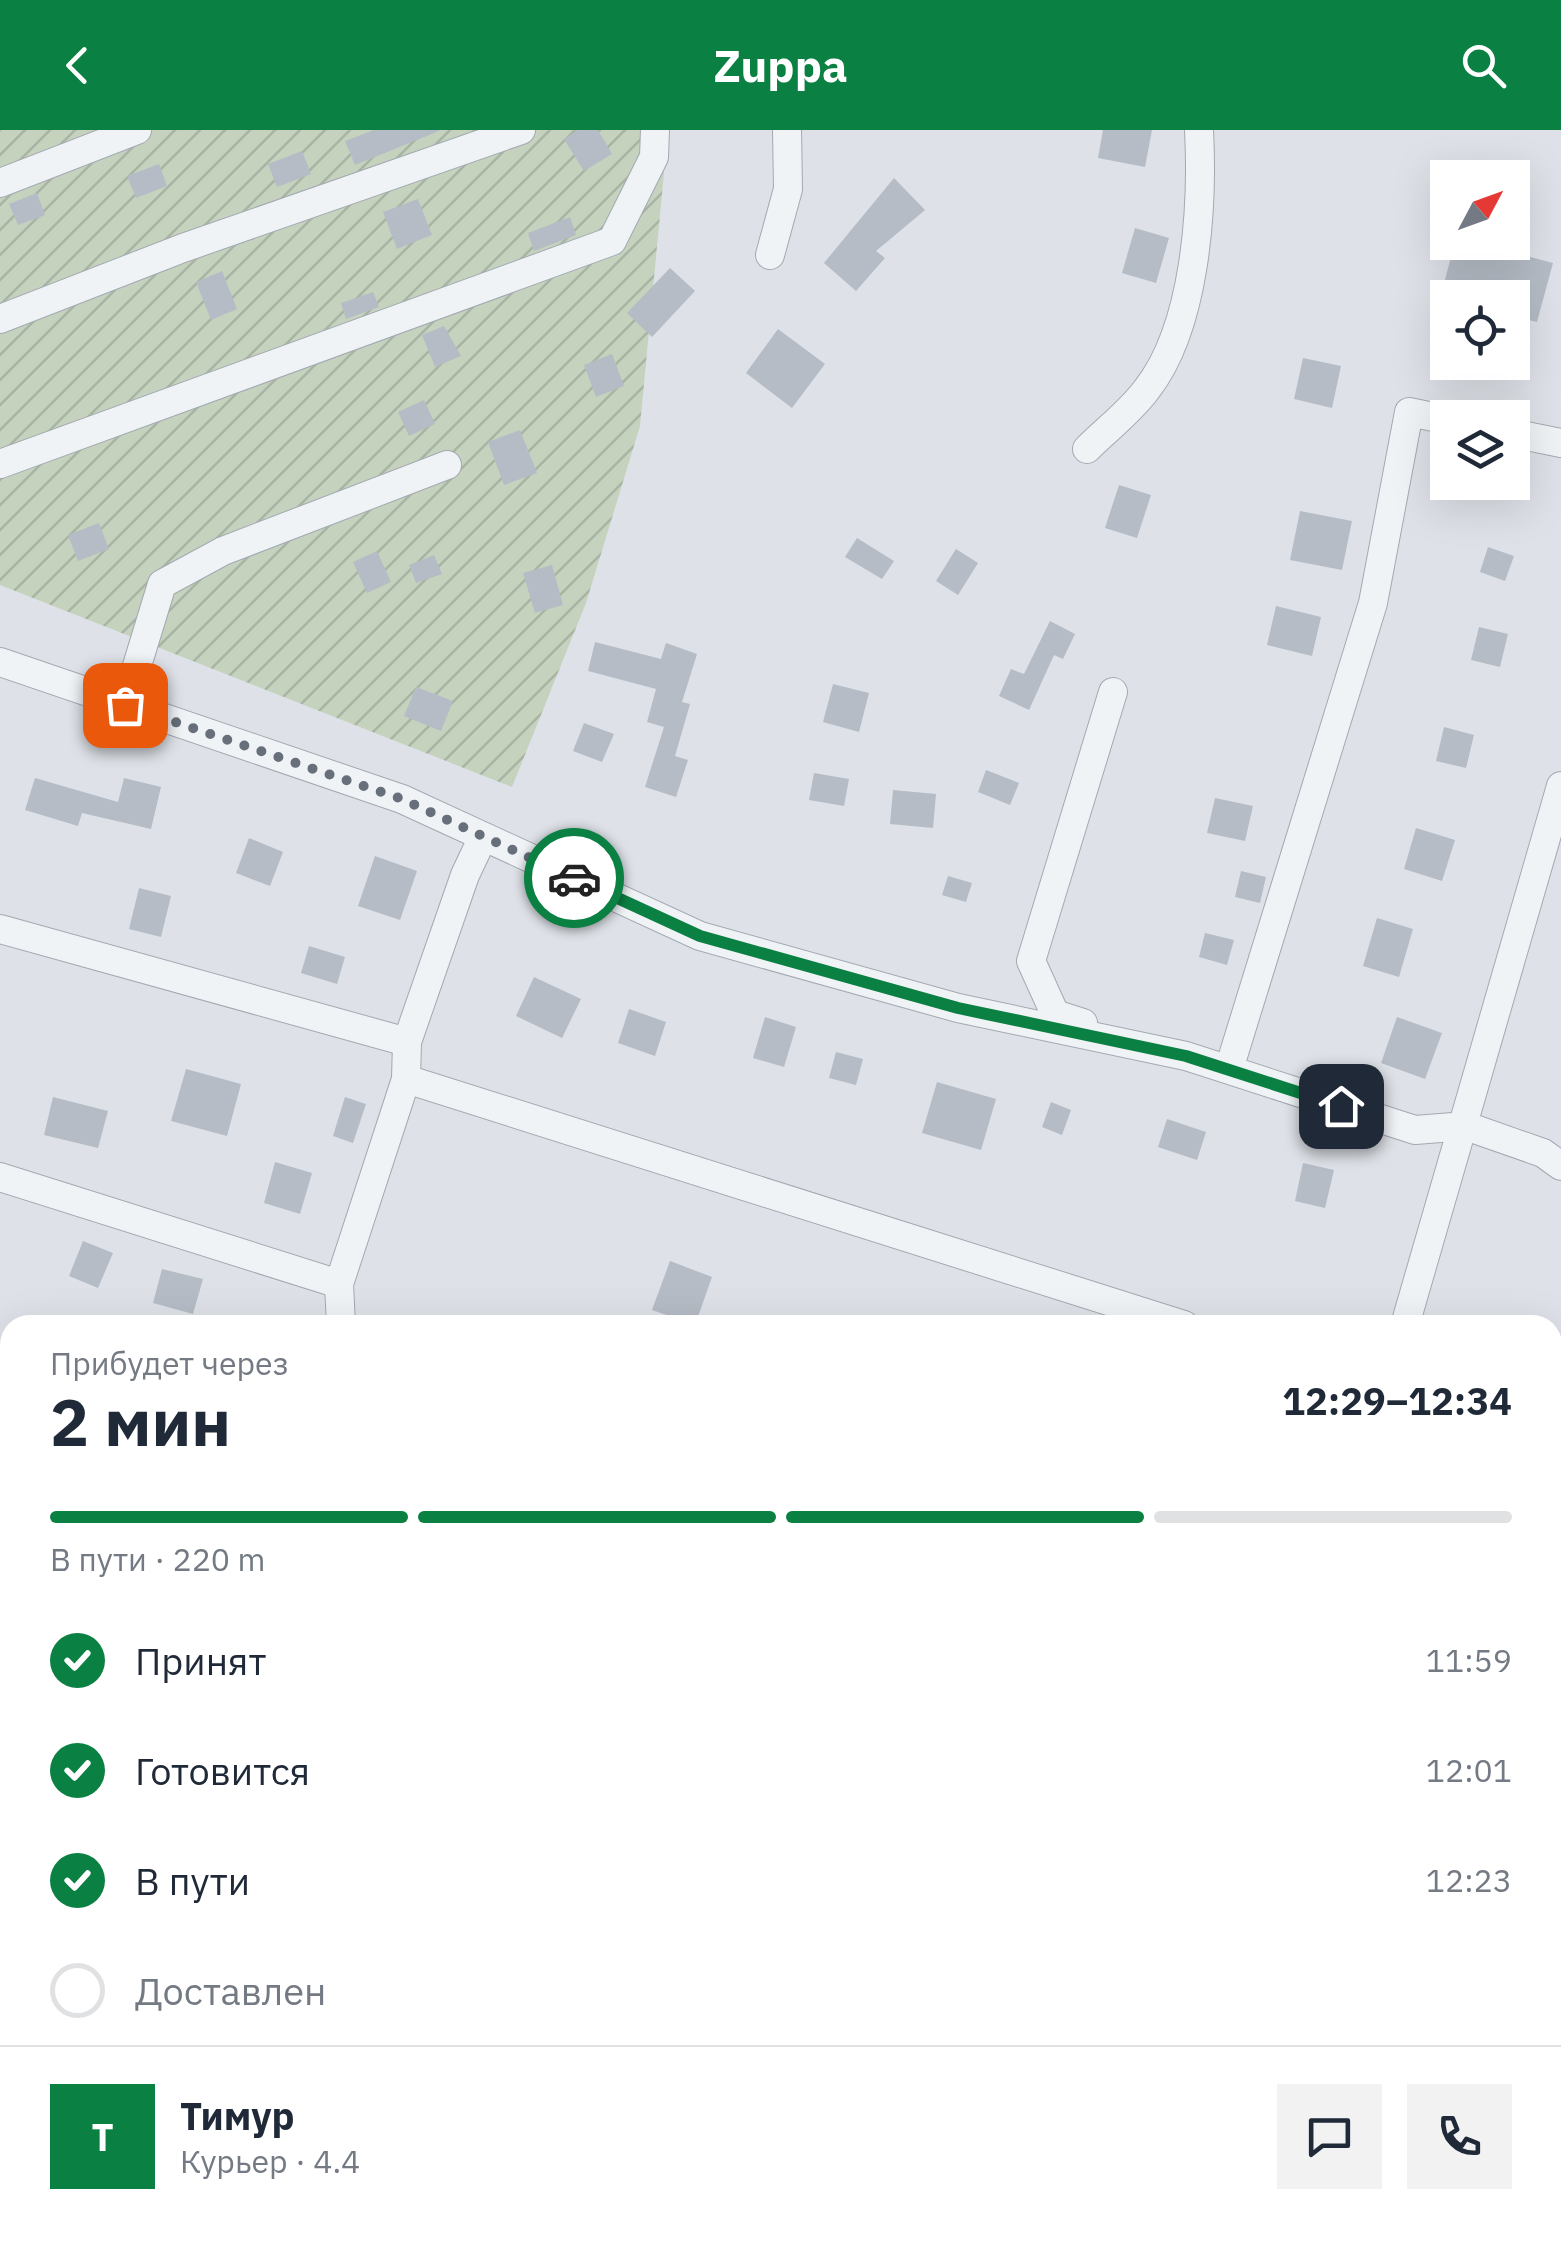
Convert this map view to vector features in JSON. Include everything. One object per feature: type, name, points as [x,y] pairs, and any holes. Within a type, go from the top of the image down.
[{"type":"street","points":[[0,183],[137,130]]},
{"type":"street","points":[[0,319],[183,248],[520,130]]},
{"type":"street","points":[[0,464],[612,241],[654,157],[655,130]]},
{"type":"street","points":[[770,256],[788,188],[787,130]]},
{"type":"street","points":[[1087,448],[1149,388],[1184,310],[1202,198],[1198,130]]},
{"type":"street","points":[[1229,1069],[1373,604],[1409,412],[1430,416]]},
{"type":"street","points":[[1530,437],[1561,443]]},
{"type":"street","points":[[125,705],[162,584],[223,551],[447,465]]},
{"type":"street","points":[[0,662],[402,799],[700,936],[958,1008],[1186,1056]]},
{"type":"street","points":[[1112,692],[1032,960],[1055,1014],[1415,1130],[1466,1126],[1543,1153],[1561,1166]]},
{"type":"street","points":[[1408,1315],[1466,1126],[1561,786]]},
{"type":"street","points":[[341,1315],[339,1284],[406,1079],[407,1042],[465,875],[483,837]]},
{"type":"street","points":[[0,929],[407,1042]]},
{"type":"street","points":[[406,1079],[1152,1315]]},
{"type":"street","points":[[0,1177],[339,1284]]},
{"type":"green space","points":[[0,130],[668,130],[640,426],[586,603],[512,787],[0,585]]},
{"type":"building","points":[[374,130],[439,131],[355,165],[345,141]]},
{"type":"building","points":[[578,130],[598,130],[612,154],[584,171],[564,139]]},
{"type":"building","points":[[1103,130],[1152,130],[1145,167],[1098,158]]},
{"type":"building","points":[[302,151],[311,174],[277,187],[268,164]]},
{"type":"building","points":[[159,164],[167,186],[136,198],[127,176]]},
{"type":"building","points":[[894,178],[925,210],[876,251],[885,258],[856,291],[824,263]]},
{"type":"building","points":[[37,193],[45,215],[18,225],[9,204]]},
{"type":"building","points":[[418,199],[432,235],[397,249],[383,212]]},
{"type":"building","points":[[570,217],[576,235],[534,251],[528,233]]},
{"type":"building","points":[[1135,228],[1169,238],[1156,283],[1122,273]]},
{"type":"building","points":[[1530,257],[1553,263],[1537,322],[1530,320],[1530,280],[1445,280],[1450,260],[1530,260]]},
{"type":"building","points":[[670,268],[695,291],[652,337],[627,313]]},
{"type":"building","points":[[222,271],[237,309],[211,320],[196,282]]},
{"type":"building","points":[[373,292],[379,307],[346,319],[341,303]]},
{"type":"building","points":[[444,326],[461,356],[435,367],[422,335]]},
{"type":"building","points":[[778,329],[825,364],[792,408],[746,373]]},
{"type":"building","points":[[612,354],[624,386],[596,397],[584,365]]},
{"type":"building","points":[[1303,358],[1341,366],[1332,408],[1294,399]]},
{"type":"building","points":[[424,400],[435,424],[409,436],[398,412]]},
{"type":"building","points":[[520,430],[537,473],[504,485],[488,442]]},
{"type":"building","points":[[1119,485],[1151,495],[1137,538],[1105,528]]},
{"type":"building","points":[[1300,511],[1352,521],[1342,570],[1290,560]]},
{"type":"building","points":[[99,523],[109,549],[78,561],[68,535]]},
{"type":"building","points":[[857,538],[894,561],[882,579],[845,557]]},
{"type":"building","points":[[1488,547],[1514,556],[1505,581],[1480,572]]},
{"type":"building","points":[[956,549],[978,563],[958,595],[936,581]]},
{"type":"building","points":[[377,551],[391,582],[367,593],[353,562]]},
{"type":"building","points":[[434,555],[442,574],[416,583],[409,565]]},
{"type":"building","points":[[552,565],[563,605],[535,613],[523,573]]},
{"type":"building","points":[[1276,606],[1321,617],[1312,656],[1267,645]]},
{"type":"building","points":[[1050,621],[1075,634],[1063,659],[1054,655],[1029,710],[999,696],[1011,669],[1024,674]]},
{"type":"building","points":[[1479,627],[1508,634],[1500,667],[1471,660]]},
{"type":"building","points":[[595,642],[661,659],[666,643],[697,654],[682,702],[690,704],[675,756],[688,760],[676,797],[645,787],[664,727],[647,722],[656,689],[588,671]]},
{"type":"building","points":[[833,684],[869,693],[859,732],[823,722]]},
{"type":"building","points":[[416,687],[453,701],[441,731],[404,716]]},
{"type":"building","points":[[584,723],[614,734],[602,762],[573,751]]},
{"type":"building","points":[[1444,727],[1474,735],[1466,768],[1436,761]]},
{"type":"building","points":[[986,770],[1019,783],[1010,805],[978,792]]},
{"type":"building","points":[[814,773],[849,779],[844,806],[809,800]]},
{"type":"building","points":[[35,778],[118,802],[124,778],[161,787],[151,829],[82,813],[78,826],[25,810]]},
{"type":"building","points":[[893,790],[936,794],[933,828],[890,824]]},
{"type":"building","points":[[1215,798],[1253,806],[1245,841],[1207,833]]},
{"type":"building","points":[[1416,828],[1455,840],[1442,881],[1404,869]]},
{"type":"building","points":[[249,838],[283,852],[270,886],[236,873]]},
{"type":"building","points":[[375,856],[417,871],[400,920],[358,906]]},
{"type":"building","points":[[1241,871],[1266,877],[1260,903],[1235,897]]},
{"type":"building","points":[[948,876],[972,883],[966,902],[942,895]]},
{"type":"building","points":[[139,888],[171,896],[161,937],[129,929]]},
{"type":"building","points":[[1377,918],[1413,929],[1399,977],[1363,966]]},
{"type":"building","points":[[1205,933],[1234,940],[1227,965],[1199,957]]},
{"type":"building","points":[[309,946],[345,957],[337,984],[301,973]]},
{"type":"building","points":[[534,977],[581,999],[562,1038],[516,1016]]},
{"type":"building","points":[[629,1009],[666,1022],[655,1056],[618,1043]]},
{"type":"building","points":[[765,1017],[796,1027],[784,1067],[753,1058]]},
{"type":"building","points":[[1397,1017],[1442,1033],[1425,1079],[1381,1063]]},
{"type":"building","points":[[836,1052],[863,1059],[856,1085],[829,1078]]},
{"type":"building","points":[[186,1069],[241,1084],[227,1136],[171,1121]]},
{"type":"building","points":[[937,1082],[996,1099],[981,1150],[922,1133]]},
{"type":"building","points":[[53,1097],[108,1111],[98,1148],[44,1135]]},
{"type":"building","points":[[345,1097],[366,1104],[353,1143],[333,1136]]},
{"type":"building","points":[[1051,1102],[1071,1110],[1062,1135],[1042,1127]]},
{"type":"building","points":[[1167,1119],[1206,1132],[1197,1160],[1158,1147]]},
{"type":"building","points":[[275,1162],[312,1173],[300,1214],[264,1203]]},
{"type":"building","points":[[1303,1163],[1334,1170],[1325,1208],[1295,1201]]},
{"type":"building","points":[[83,1241],[113,1253],[98,1288],[69,1276]]},
{"type":"building","points":[[670,1261],[712,1277],[699,1315],[666,1315],[652,1310]]},
{"type":"building","points":[[162,1269],[203,1279],[193,1314],[153,1303]]},
{"type":"way so far","points":[[125,705],[402,799],[574,878]]},
{"type":"route","points":[[574,878],[700,936],[958,1008],[1186,1056],[1341,1106]]}]
